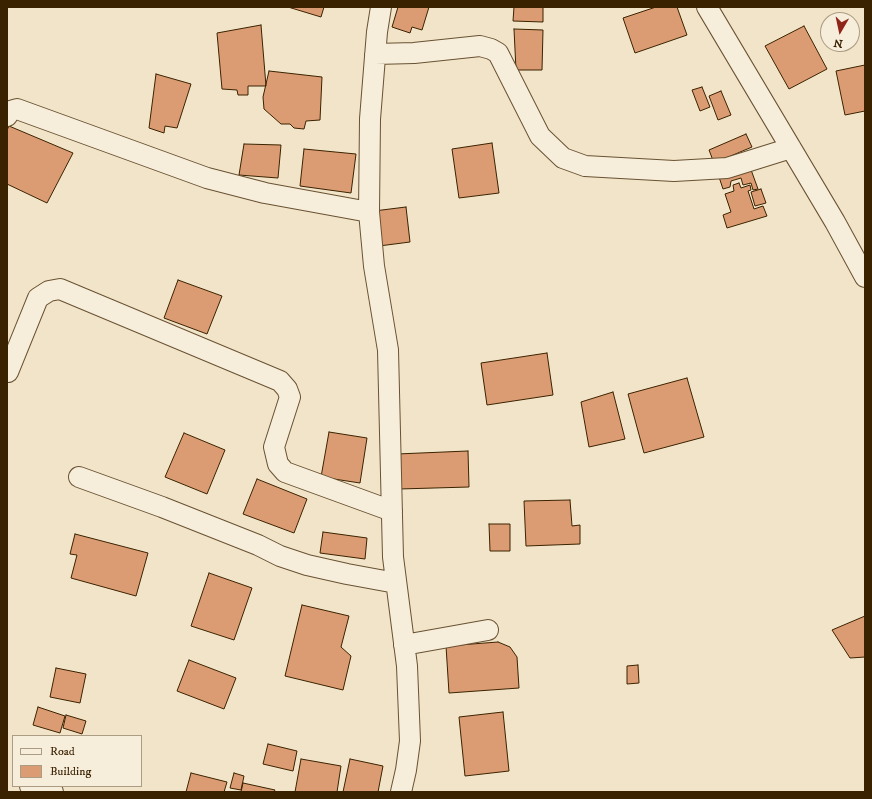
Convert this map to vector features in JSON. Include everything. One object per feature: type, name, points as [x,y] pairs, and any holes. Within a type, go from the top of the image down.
[{"type":"street","points":[[381,7],[377,32],[370,119],[369,212],[374,266],[388,350],[393,557],[407,666],[410,741],[401,792]]},
{"type":"street","points":[[707,7],[835,222],[865,277]]},
{"type":"street","points":[[375,54],[414,53],[480,46],[491,49],[498,53],[502,59],[540,136],[562,158],[585,166],[674,171],[727,168],[791,148]]},
{"type":"street","points":[[7,116],[10,111],[18,109],[207,178],[265,193],[369,212]]},
{"type":"street","points":[[8,372],[38,298],[49,291],[60,288],[280,381],[287,389],[290,396],[274,447],[278,464],[285,472],[392,511]]},
{"type":"street","points":[[79,477],[162,507],[258,545],[280,556],[307,565],[396,583]]},
{"type":"street","points":[[404,645],[488,630]]},
{"type":"street","points":[[34,787],[53,792]]},
{"type":"building","points":[[288,7],[324,7],[321,17]]},
{"type":"building","points":[[398,7],[429,7],[422,30],[412,27],[410,33],[392,27]]},
{"type":"building","points":[[514,7],[543,7],[543,22],[513,21]]},
{"type":"building","points":[[656,7],[677,7],[687,35],[635,53],[623,18]]},
{"type":"building","points":[[261,25],[266,86],[248,86],[248,95],[238,95],[237,90],[222,89],[217,33]]},
{"type":"building","points":[[804,26],[827,69],[789,89],[765,46]]},
{"type":"building","points":[[514,29],[543,30],[542,70],[516,70]]},
{"type":"building","points":[[865,65],[865,111],[845,115],[836,71]]},
{"type":"building","points":[[269,71],[322,77],[320,120],[306,121],[304,129],[294,128],[290,124],[281,124],[264,109],[263,97]]},
{"type":"building","points":[[156,74],[191,84],[177,128],[165,126],[164,133],[149,128]]},
{"type":"building","points":[[702,87],[710,107],[700,111],[692,90]]},
{"type":"building","points":[[721,91],[731,115],[718,120],[709,96]]},
{"type":"building","points":[[9,126],[73,153],[47,203],[7,184],[7,130]]},
{"type":"building","points":[[746,134],[752,147],[714,163],[709,150]]},
{"type":"building","points":[[492,143],[499,193],[459,198],[452,149]]},
{"type":"building","points":[[244,144],[281,145],[278,178],[239,175]]},
{"type":"building","points":[[304,149],[356,154],[351,193],[300,186]]},
{"type":"building","points":[[750,167],[758,189],[753,190],[751,183],[743,185],[741,178],[731,181],[730,187],[723,189],[719,177]]},
{"type":"building","points":[[739,183],[741,188],[750,185],[751,190],[748,191],[754,209],[763,206],[767,216],[727,228],[723,215],[731,212],[725,194],[734,191],[733,185]]},
{"type":"building","points":[[761,189],[766,203],[755,206],[751,192]]},
{"type":"building","points":[[406,207],[410,242],[379,246],[374,211]]},
{"type":"building","points":[[178,280],[222,296],[207,334],[164,318]]},
{"type":"building","points":[[547,353],[553,395],[487,405],[481,363]]},
{"type":"building","points":[[687,378],[704,437],[644,453],[628,394]]},
{"type":"building","points":[[613,392],[625,439],[589,447],[581,402]]},
{"type":"building","points":[[329,432],[367,438],[360,483],[321,477]]},
{"type":"building","points":[[184,433],[225,450],[207,494],[165,477]]},
{"type":"building","points":[[468,451],[469,487],[399,489],[397,454]]},
{"type":"building","points":[[257,479],[307,499],[294,533],[243,514]]},
{"type":"building","points":[[570,500],[572,526],[580,525],[580,544],[526,546],[524,501]]},
{"type":"building","points":[[489,524],[510,524],[510,551],[490,551]]},
{"type":"building","points":[[323,532],[367,538],[365,559],[320,553]]},
{"type":"building","points":[[75,534],[148,553],[136,596],[71,578],[77,555],[70,554]]},
{"type":"building","points":[[209,573],[252,588],[234,640],[191,626]]},
{"type":"building","points":[[302,605],[349,616],[341,647],[351,656],[343,690],[285,676]]},
{"type":"building","points":[[865,616],[865,657],[850,658],[832,630]]},
{"type":"building","points":[[498,642],[510,647],[517,657],[519,688],[449,693],[446,646]]},
{"type":"building","points":[[189,660],[236,678],[224,709],[177,691]]},
{"type":"building","points":[[638,665],[639,683],[627,684],[627,666]]},
{"type":"building","points":[[56,668],[86,674],[80,703],[50,697]]},
{"type":"building","points":[[38,707],[65,716],[60,733],[33,725]]},
{"type":"building","points":[[503,712],[509,771],[465,776],[459,717]]},
{"type":"building","points":[[66,715],[86,721],[82,734],[63,728]]},
{"type":"building","points":[[268,744],[297,751],[293,771],[263,764]]},
{"type":"building","points":[[301,759],[341,766],[337,792],[295,792]]},
{"type":"building","points":[[350,759],[383,766],[378,792],[343,792]]},
{"type":"building","points":[[191,773],[227,782],[224,792],[186,792]]},
{"type":"building","points":[[234,773],[244,776],[241,790],[230,788]]},
{"type":"building","points":[[243,783],[275,790],[274,792],[241,792]]}]
